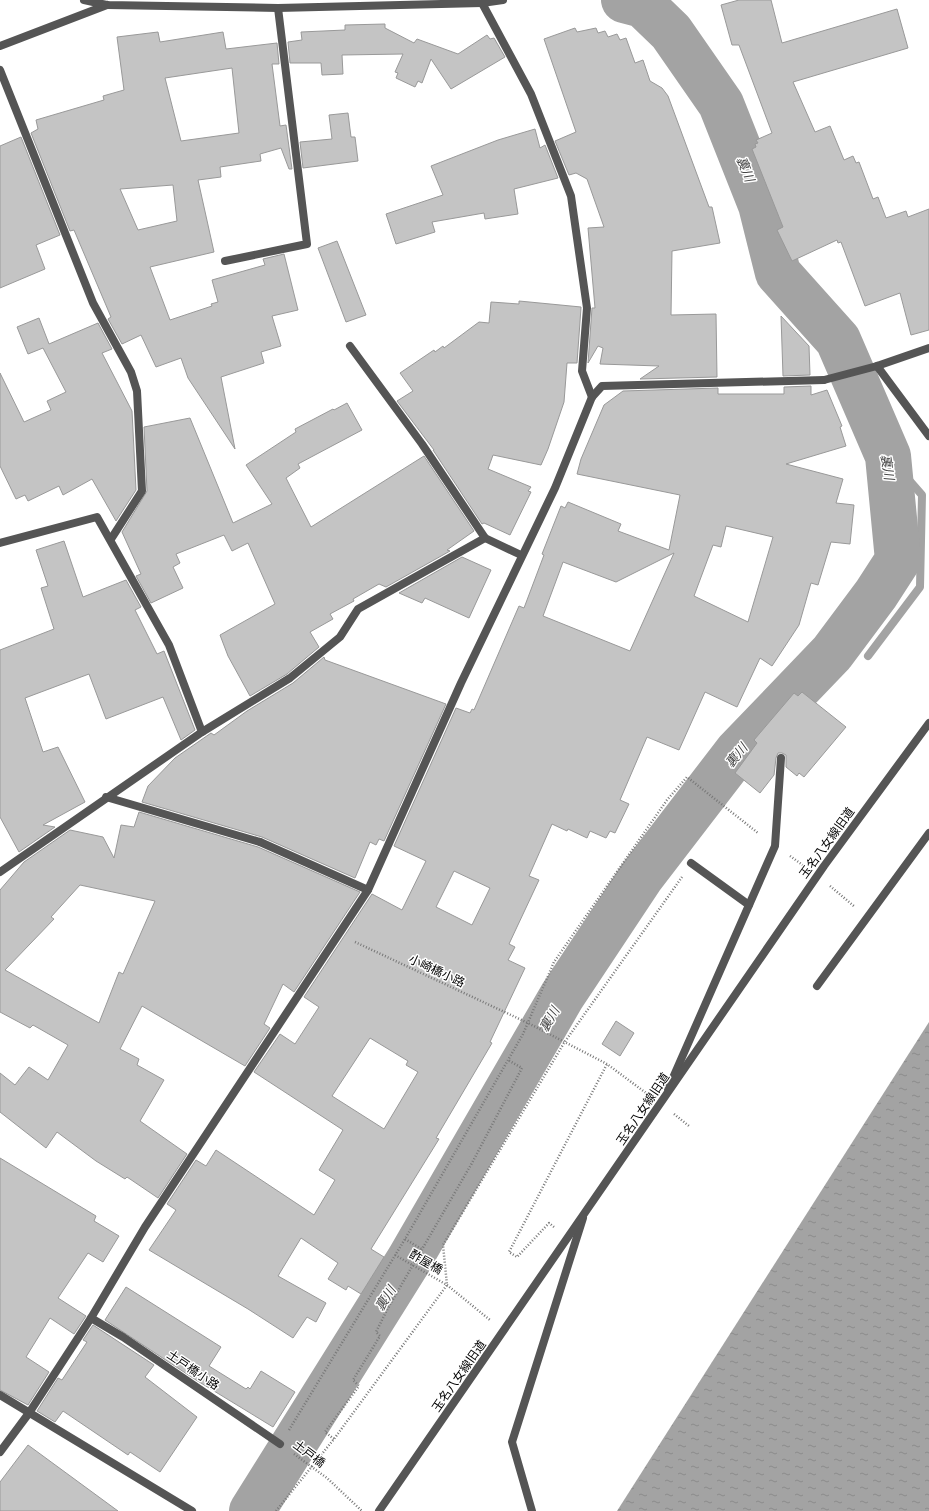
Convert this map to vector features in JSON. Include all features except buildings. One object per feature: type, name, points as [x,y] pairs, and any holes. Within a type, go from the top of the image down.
[{"type":"street","points":[[84,0],[107,5],[278,8],[482,3],[503,0]]},
{"type":"street","points":[[482,3],[531,94],[571,196],[587,308],[582,371],[592,397]]},
{"type":"street","points":[[0,46],[107,5]]},
{"type":"street","points":[[225,261],[307,244],[278,8]]},
{"type":"street","points":[[0,70],[93,303],[131,372],[137,391],[142,491],[111,539]]},
{"type":"street","points":[[350,346],[422,444],[485,538],[521,555]]},
{"type":"street","points":[[0,1452],[29,1413],[91,1318],[144,1227],[368,890],[461,683],[521,555],[555,488],[592,397],[602,386],[824,380],[874,367],[929,348]]},
{"type":"street","points":[[874,367],[929,436]]},
{"type":"street","points":[[0,543],[97,516],[169,644],[202,732]]},
{"type":"street","points":[[0,872],[106,797],[202,732],[290,678],[340,637],[358,609],[485,538]]},
{"type":"street","name":"玉名八女線旧道","points":[[379,1511],[818,876],[929,723]]},
{"type":"street","points":[[661,1104],[775,846],[781,758]]},
{"type":"street","points":[[106,797],[260,842],[368,890]]},
{"type":"street","points":[[817,986],[929,833]]},
{"type":"street","points":[[691,863],[749,905]]},
{"type":"street","points":[[532,1511],[512,1442],[583,1218]]},
{"type":"street","name":"土戸橋小路","points":[[91,1318],[123,1337],[280,1444]]},
{"type":"street","points":[[0,1395],[192,1511]]},
{"type":"path","points":[[280,1444],[395,1255],[509,1060],[528,1023],[554,962],[667,800],[687,777],[775,846],[818,876],[867,918]]},
{"type":"path","points":[[276,1511],[334,1438],[447,1285],[443,1245],[564,1043],[691,863]]},
{"type":"path","name":"小崎橋小路","points":[[338,934],[528,1023],[607,1064],[661,1104]]},
{"type":"path","points":[[334,1438],[325,1432],[359,1386],[353,1380],[380,1336],[376,1332],[388,1308],[423,1250],[472,1163],[522,1068],[509,1060]]},
{"type":"path","points":[[569,1238],[550,1223],[517,1257],[509,1252],[607,1064]]},
{"type":"path","points":[[404,1239],[423,1250]]},
{"type":"path","name":"酢屋橋","points":[[395,1255],[447,1285],[504,1332]]},
{"type":"path","name":"土戸橋","points":[[280,1444],[327,1478],[363,1511]]},
{"type":"water","points":[[929,1022],[929,1511],[617,1511]]},
{"type":"waterway","name":"裏川","points":[[252,1511],[409,1260],[562,996],[641,877],[737,752],[832,653],[876,594],[898,560],[888,456],[838,340],[778,273],[761,205],[721,104],[671,32],[643,5],[624,0]]},
{"type":"waterway","points":[[868,656],[920,587],[922,495],[888,456]]}]
